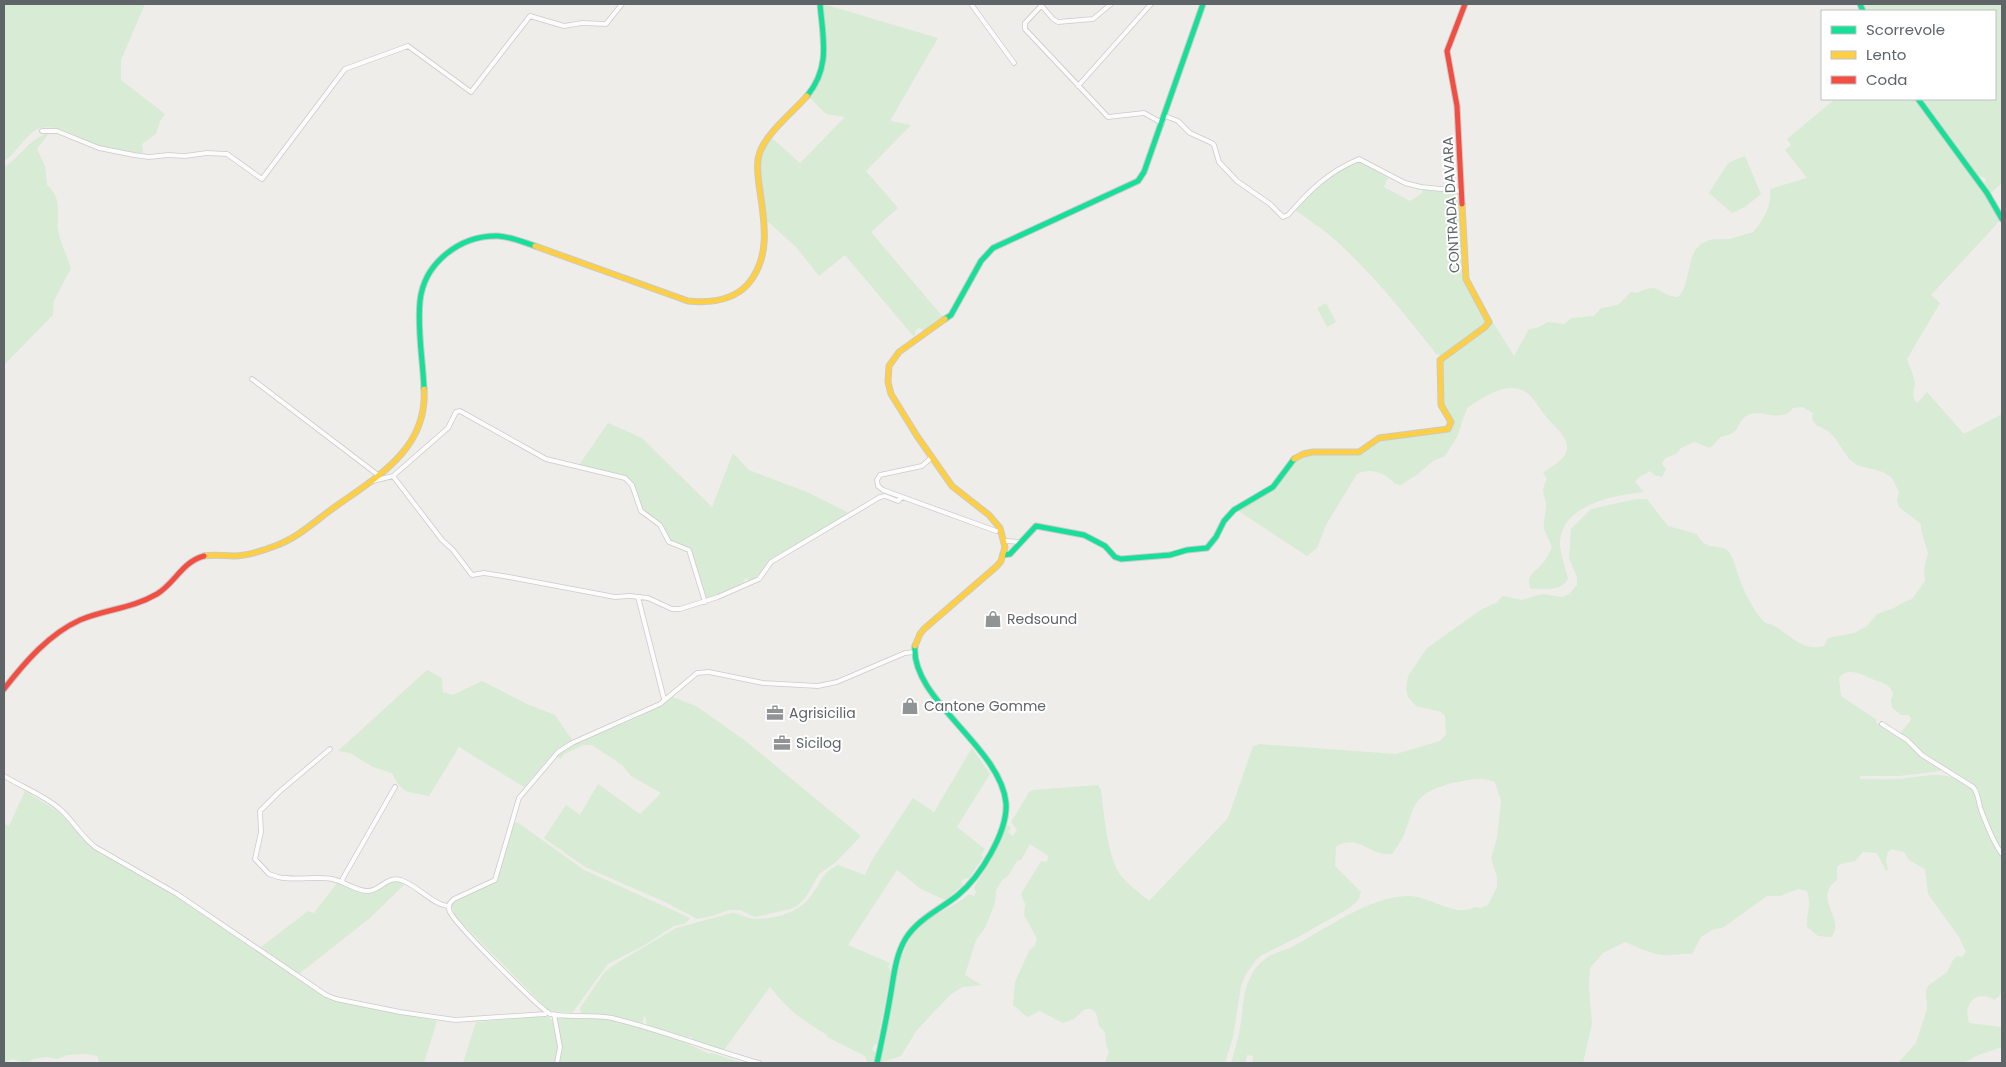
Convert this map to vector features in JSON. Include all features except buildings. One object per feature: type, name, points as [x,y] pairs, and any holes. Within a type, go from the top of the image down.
[{"type":"street","points":[[42,131],[57,131],[99,148],[149,157],[207,153],[227,154],[262,179],[347,67],[408,46],[471,92],[530,16],[564,26],[606,24],[622,4]]},
{"type":"street","points":[[4,689],[38,649],[80,620],[129,607],[157,593],[198,557],[214,554],[238,556],[280,545],[386,470],[405,451],[419,428],[422,419],[424,387],[418,320],[420,302],[424,284],[431,268],[450,250],[480,237],[501,236],[513,238],[677,298],[698,303],[716,302],[731,297],[748,284],[760,267],[765,246],[758,158],[768,140],[820,78],[823,58],[820,4]]},
{"type":"street","points":[[971,4],[1014,63]]},
{"type":"street","points":[[1111,4],[1093,18],[1058,22],[1040,5],[1025,23],[1025,29],[1108,117],[1144,113],[1162,123]]},
{"type":"street","points":[[1078,86],[1151,4]]},
{"type":"street","points":[[1003,555],[1005,541],[996,521],[959,492],[946,478],[888,388],[887,376],[893,358],[906,346],[951,315],[981,261],[993,248],[1138,181],[1144,172],[1165,116],[1204,4]]},
{"type":"street","name":"CONTRADA DAVARA","points":[[915,652],[915,641],[920,633],[997,566],[1003,555],[1010,554],[1036,526],[1084,535],[1105,546],[1115,557],[1121,559],[1170,555],[1187,550],[1203,550],[1210,546],[1224,521],[1234,510],[1273,487],[1298,456],[1308,452],[1359,452],[1383,437],[1405,436],[1427,430],[1448,429],[1451,422],[1441,405],[1440,360],[1445,354],[1485,327],[1489,322],[1466,278],[1457,106],[1447,51],[1465,4]]},
{"type":"street","points":[[1919,100],[1987,192],[2002,218]]},
{"type":"street","points":[[1165,116],[1178,121],[1190,133],[1212,143],[1219,162],[1237,181],[1270,204],[1283,216],[1288,215],[1310,190],[1327,176],[1359,159],[1404,183],[1461,191]]},
{"type":"street","points":[[252,379],[378,475]]},
{"type":"street","points":[[370,482],[393,476],[448,428],[456,412],[460,411],[546,459],[625,478],[632,485],[642,511],[660,525],[669,542],[690,550],[705,602]]},
{"type":"street","points":[[932,457],[922,466],[878,477],[878,486],[883,490],[996,532]]},
{"type":"street","points":[[393,476],[442,540],[453,550],[472,575],[484,573],[614,597],[648,598],[672,609],[689,608],[759,579],[771,562],[880,498],[885,496],[898,501],[902,497]]},
{"type":"street","points":[[1005,541],[1020,542]]},
{"type":"street","points":[[638,597],[664,699]]},
{"type":"street","points":[[449,906],[454,899],[495,880],[498,876],[519,798],[558,752],[572,743],[646,711],[690,678],[702,672],[722,674],[763,683],[818,686],[837,682],[905,653],[915,652],[916,665],[921,678],[990,766],[1004,793],[1007,808],[1001,831],[980,871],[956,897],[920,921],[910,932],[902,946],[896,966],[877,1063]]},
{"type":"street","points":[[1882,724],[1907,740],[1922,755],[1973,788],[1978,795],[1980,808],[1992,837],[2002,854]]},
{"type":"street","points":[[330,749],[279,792],[260,811],[261,832],[254,856],[257,862],[273,876],[289,879],[330,879],[367,891],[378,888],[390,880],[400,880],[442,905],[449,906]]},
{"type":"street","points":[[4,776],[53,804],[62,811],[83,838],[96,847],[185,899],[326,995],[336,999],[446,1020],[486,1019],[544,1014],[548,1012]]},
{"type":"street","points":[[342,882],[395,787]]},
{"type":"street","points":[[449,906],[453,917],[478,944],[548,1012],[609,1018],[664,1032],[721,1053],[759,1063]]},
{"type":"street","points":[[554,1014],[560,1047],[557,1063]]},
{"type":"green space","points":[[4,4],[145,4],[121,60],[121,80],[165,114],[160,121],[156,134],[142,144],[143,153],[113,150],[60,129],[45,127],[38,129],[25,139],[13,154],[4,161]]},
{"type":"green space","points":[[823,4],[938,38],[890,121],[911,125],[866,171],[898,208],[871,232],[943,317],[924,331],[919,328],[916,330],[914,337],[845,255],[819,276],[796,247],[767,221],[759,165],[762,152],[772,138],[800,163],[845,117],[826,114],[809,97],[819,84],[826,66]]},
{"type":"green space","points":[[1862,4],[2002,4],[2002,183],[1991,193],[1984,183],[1986,180],[1984,177],[1979,177],[1920,100],[1996,100],[1996,10],[1865,10]]},
{"type":"green space","points":[[1834,100],[1916,100],[1992,203],[2000,219],[1931,295],[1940,303],[1907,359],[1915,381],[1913,396],[1915,401],[1917,403],[1927,392],[1964,434],[2002,414],[2002,851],[1993,837],[1982,807],[1979,790],[1973,784],[1963,780],[1922,754],[1901,734],[1911,720],[1909,715],[1901,715],[1892,708],[1891,700],[1893,693],[1891,689],[1884,683],[1854,672],[1846,673],[1839,678],[1841,696],[1877,720],[1876,723],[1902,738],[1920,756],[1941,771],[1899,776],[1860,776],[1860,779],[1894,779],[1930,775],[1948,776],[1966,784],[1975,792],[1978,808],[2002,856],[2002,993],[1995,1000],[1983,996],[1974,999],[1969,1005],[1967,1014],[1969,1023],[2002,1027],[2002,1047],[1976,1056],[1964,1063],[1898,1063],[1916,1043],[1927,1009],[1926,990],[1928,986],[1947,972],[1957,956],[1962,957],[1966,952],[1959,937],[1928,894],[1925,869],[1909,860],[1904,852],[1892,849],[1888,852],[1886,861],[1888,870],[1886,871],[1877,853],[1863,852],[1855,861],[1841,864],[1837,867],[1837,880],[1830,887],[1827,894],[1835,923],[1835,930],[1831,937],[1818,936],[1807,927],[1809,906],[1807,891],[1798,889],[1780,896],[1767,896],[1724,927],[1712,930],[1701,937],[1692,954],[1660,955],[1625,942],[1603,953],[1590,968],[1589,987],[1592,1024],[1583,1063],[1252,1063],[1253,1056],[1247,1055],[1246,1063],[1231,1063],[1248,983],[1256,968],[1267,958],[1292,947],[1349,914],[1396,897],[1418,897],[1460,910],[1474,907],[1481,908],[1488,905],[1497,887],[1497,877],[1491,858],[1497,838],[1501,801],[1495,782],[1481,779],[1438,787],[1426,794],[1418,801],[1401,841],[1392,854],[1377,852],[1358,843],[1351,842],[1336,847],[1335,866],[1361,892],[1359,899],[1351,907],[1256,960],[1246,974],[1241,986],[1233,1037],[1225,1063],[1105,1063],[1109,1051],[1106,1045],[1105,1032],[1099,1026],[1096,1013],[1091,1009],[1085,1009],[1074,1019],[1063,1023],[1040,1011],[1027,1017],[1013,1005],[1015,982],[1030,949],[1034,947],[1037,939],[1024,915],[1025,904],[1021,894],[1041,861],[1047,862],[1048,856],[1030,844],[1021,860],[1017,861],[1008,876],[1002,880],[996,891],[995,903],[985,928],[976,940],[965,975],[982,985],[963,987],[951,994],[917,1030],[901,1056],[880,1063],[892,992],[902,955],[909,940],[924,923],[969,894],[974,896],[976,893],[974,888],[1007,825],[1011,828],[1008,832],[1013,836],[1017,830],[1011,822],[1029,792],[1033,790],[1098,785],[1101,790],[1110,848],[1117,869],[1125,880],[1149,901],[1228,818],[1253,746],[1260,744],[1396,754],[1440,741],[1446,734],[1445,716],[1441,712],[1416,706],[1408,697],[1406,690],[1408,676],[1427,648],[1482,609],[1496,603],[1503,596],[1522,600],[1542,594],[1562,597],[1569,594],[1577,585],[1577,577],[1569,558],[1571,529],[1591,509],[1636,499],[1647,499],[1668,526],[1697,534],[1705,543],[1729,552],[1747,596],[1762,620],[1775,626],[1805,646],[1824,646],[1828,638],[1854,633],[1867,626],[1877,614],[1912,599],[1925,581],[1924,569],[1928,553],[1921,524],[1899,507],[1897,500],[1899,492],[1892,478],[1883,472],[1857,465],[1849,459],[1835,438],[1828,431],[1816,425],[1812,419],[1813,413],[1802,407],[1793,408],[1784,415],[1750,414],[1743,418],[1735,431],[1730,435],[1721,437],[1710,448],[1694,442],[1681,448],[1676,454],[1665,458],[1662,464],[1666,469],[1662,477],[1654,475],[1650,471],[1635,482],[1644,492],[1604,500],[1578,511],[1568,520],[1562,531],[1561,554],[1568,579],[1557,588],[1531,589],[1529,578],[1546,559],[1552,547],[1544,529],[1546,505],[1543,489],[1547,479],[1543,473],[1564,457],[1567,445],[1561,433],[1528,393],[1517,388],[1502,389],[1494,392],[1467,408],[1457,437],[1445,456],[1433,461],[1401,485],[1395,484],[1378,472],[1367,471],[1357,474],[1326,525],[1317,548],[1307,556],[1237,510],[1274,489],[1295,461],[1309,453],[1356,454],[1379,439],[1451,429],[1442,405],[1441,366],[1443,358],[1491,323],[1491,319],[1514,356],[1529,329],[1537,328],[1548,322],[1564,324],[1572,318],[1594,316],[1601,308],[1618,305],[1631,292],[1637,293],[1651,288],[1678,297],[1686,283],[1692,258],[1700,245],[1710,240],[1730,239],[1753,232],[1766,212],[1770,200],[1770,189],[1807,178],[1785,150],[1791,145],[1787,139]]},
{"type":"green space","points":[[49,133],[37,149],[45,166],[47,185],[52,190],[57,201],[58,230],[71,268],[54,301],[53,315],[4,365],[4,167],[30,143]]},
{"type":"green space","points":[[1745,156],[1761,194],[1745,207],[1732,213],[1709,193],[1728,163]]},
{"type":"green space","points":[[1359,161],[1388,178],[1384,187],[1410,201],[1421,194],[1423,190],[1459,193],[1464,279],[1487,320],[1484,326],[1441,355],[1436,354],[1388,294],[1348,252],[1325,231],[1294,209],[1326,178]]},
{"type":"green space","points":[[1326,303],[1336,322],[1327,327],[1317,308]]},
{"type":"green space","points":[[608,423],[642,438],[712,507],[733,453],[749,470],[807,492],[847,512],[846,515],[773,558],[753,580],[749,582],[747,578],[744,580],[743,585],[707,599],[691,549],[670,540],[661,524],[642,509],[633,484],[625,477],[579,465]]},
{"type":"green space","points":[[427,670],[442,678],[443,692],[453,695],[482,681],[527,704],[555,715],[572,740],[557,749],[524,787],[459,747],[429,796],[411,793],[399,786],[392,773],[373,767],[350,753],[338,751]]},
{"type":"green space","points":[[670,696],[696,706],[743,739],[861,836],[836,862],[819,874],[806,897],[797,906],[755,917],[740,910],[729,910],[697,919],[665,902],[585,867],[544,838],[566,805],[580,815],[598,784],[640,814],[661,793],[631,776],[622,765],[592,745],[583,745],[563,755],[561,759],[557,756],[584,739],[644,715]]},
{"type":"green space","points":[[972,748],[990,774],[957,827],[985,849],[981,855],[983,857],[969,878],[963,879],[961,882],[963,885],[945,900],[921,889],[897,870],[848,945],[890,963],[888,967],[891,971],[877,1044],[874,1045],[872,1050],[876,1053],[874,1063],[868,1063],[865,1056],[827,1037],[827,1035],[790,1009],[770,987],[724,1050],[693,1040],[691,1036],[687,1038],[647,1025],[644,1016],[642,1024],[611,1015],[581,1013],[580,1008],[604,973],[612,966],[676,928],[732,913],[754,919],[789,913],[808,900],[826,874],[838,865],[865,875],[872,860],[913,798],[934,812]]},
{"type":"green space","points":[[25,791],[59,812],[87,843],[185,901],[336,1000],[437,1021],[424,1063],[100,1063],[97,1056],[87,1054],[68,1055],[57,1059],[47,1057],[34,1059],[26,1063],[12,1059],[4,1063],[4,824],[9,826]]},
{"type":"green space","points":[[517,822],[584,870],[690,918],[686,923],[674,926],[643,946],[608,964],[572,1013],[548,1010],[456,917],[451,905],[455,899],[498,879],[512,826]]},
{"type":"green space","points":[[391,881],[406,883],[371,917],[299,974],[261,947],[308,911],[314,913],[337,883],[369,894]]},
{"type":"green space","points":[[547,1016],[552,1020],[557,1031],[558,1045],[555,1063],[463,1063],[476,1022]]},
{"type":"green space","points":[[558,1017],[588,1017],[639,1026],[675,1038],[709,1054],[712,1053],[742,1063],[559,1063],[561,1047],[557,1021]]},
{"type":"traffic: fast","points":[[807,96],[820,74],[824,52],[820,4]]},
{"type":"traffic: fast","points":[[945,319],[951,315],[981,261],[993,248],[1138,181],[1144,172],[1203,4]]},
{"type":"traffic: fast","points":[[1860,4],[1863,10]]},
{"type":"traffic: fast","points":[[1919,100],[1987,193],[2002,219]]},
{"type":"traffic: fast","points":[[424,389],[420,301],[423,287],[436,263],[458,246],[470,240],[484,237],[498,236],[535,246]]},
{"type":"traffic: fast","points":[[1003,555],[1010,554],[1036,526],[1084,535],[1105,546],[1115,557],[1121,559],[1170,555],[1187,550],[1207,548],[1216,537],[1224,521],[1234,510],[1273,487],[1294,459]]},
{"type":"traffic: fast","points":[[877,1063],[896,964],[906,938],[917,925],[958,895],[975,877],[991,853],[1005,815],[1006,803],[1000,782],[989,762],[926,685],[917,666],[915,646]]},
{"type":"traffic: slow","points":[[535,246],[688,301],[720,300],[735,294],[748,284],[761,262],[764,224],[757,170],[759,155],[762,147],[773,132],[807,96]]},
{"type":"traffic: slow","points":[[1294,459],[1303,454],[1313,452],[1359,452],[1379,438],[1448,429],[1451,422],[1441,405],[1440,360],[1489,322],[1466,279],[1462,204]]},
{"type":"traffic: slow","points":[[915,646],[924,629],[997,566],[1001,561],[1005,547],[1000,528],[989,515],[952,486],[917,436],[891,394],[888,382],[889,366],[899,352],[945,319]]},
{"type":"traffic: slow","points":[[204,556],[244,555],[283,543],[305,530],[365,486],[396,460],[408,446],[417,429],[423,410],[424,389]]},
{"type":"traffic: jam","points":[[1462,204],[1457,106],[1447,51],[1465,4]]},
{"type":"traffic: jam","points":[[4,689],[29,659],[58,633],[80,620],[138,603],[157,594],[190,563],[204,556]]},
{"type":"place","name":"Redsound","points":[[993,619]]},
{"type":"place","name":"Cantone Gomme","points":[[910,706]]},
{"type":"place","name":"Agrisicilia","points":[[775,713]]},
{"type":"place","name":"Sicilog","points":[[782,743]]}]
